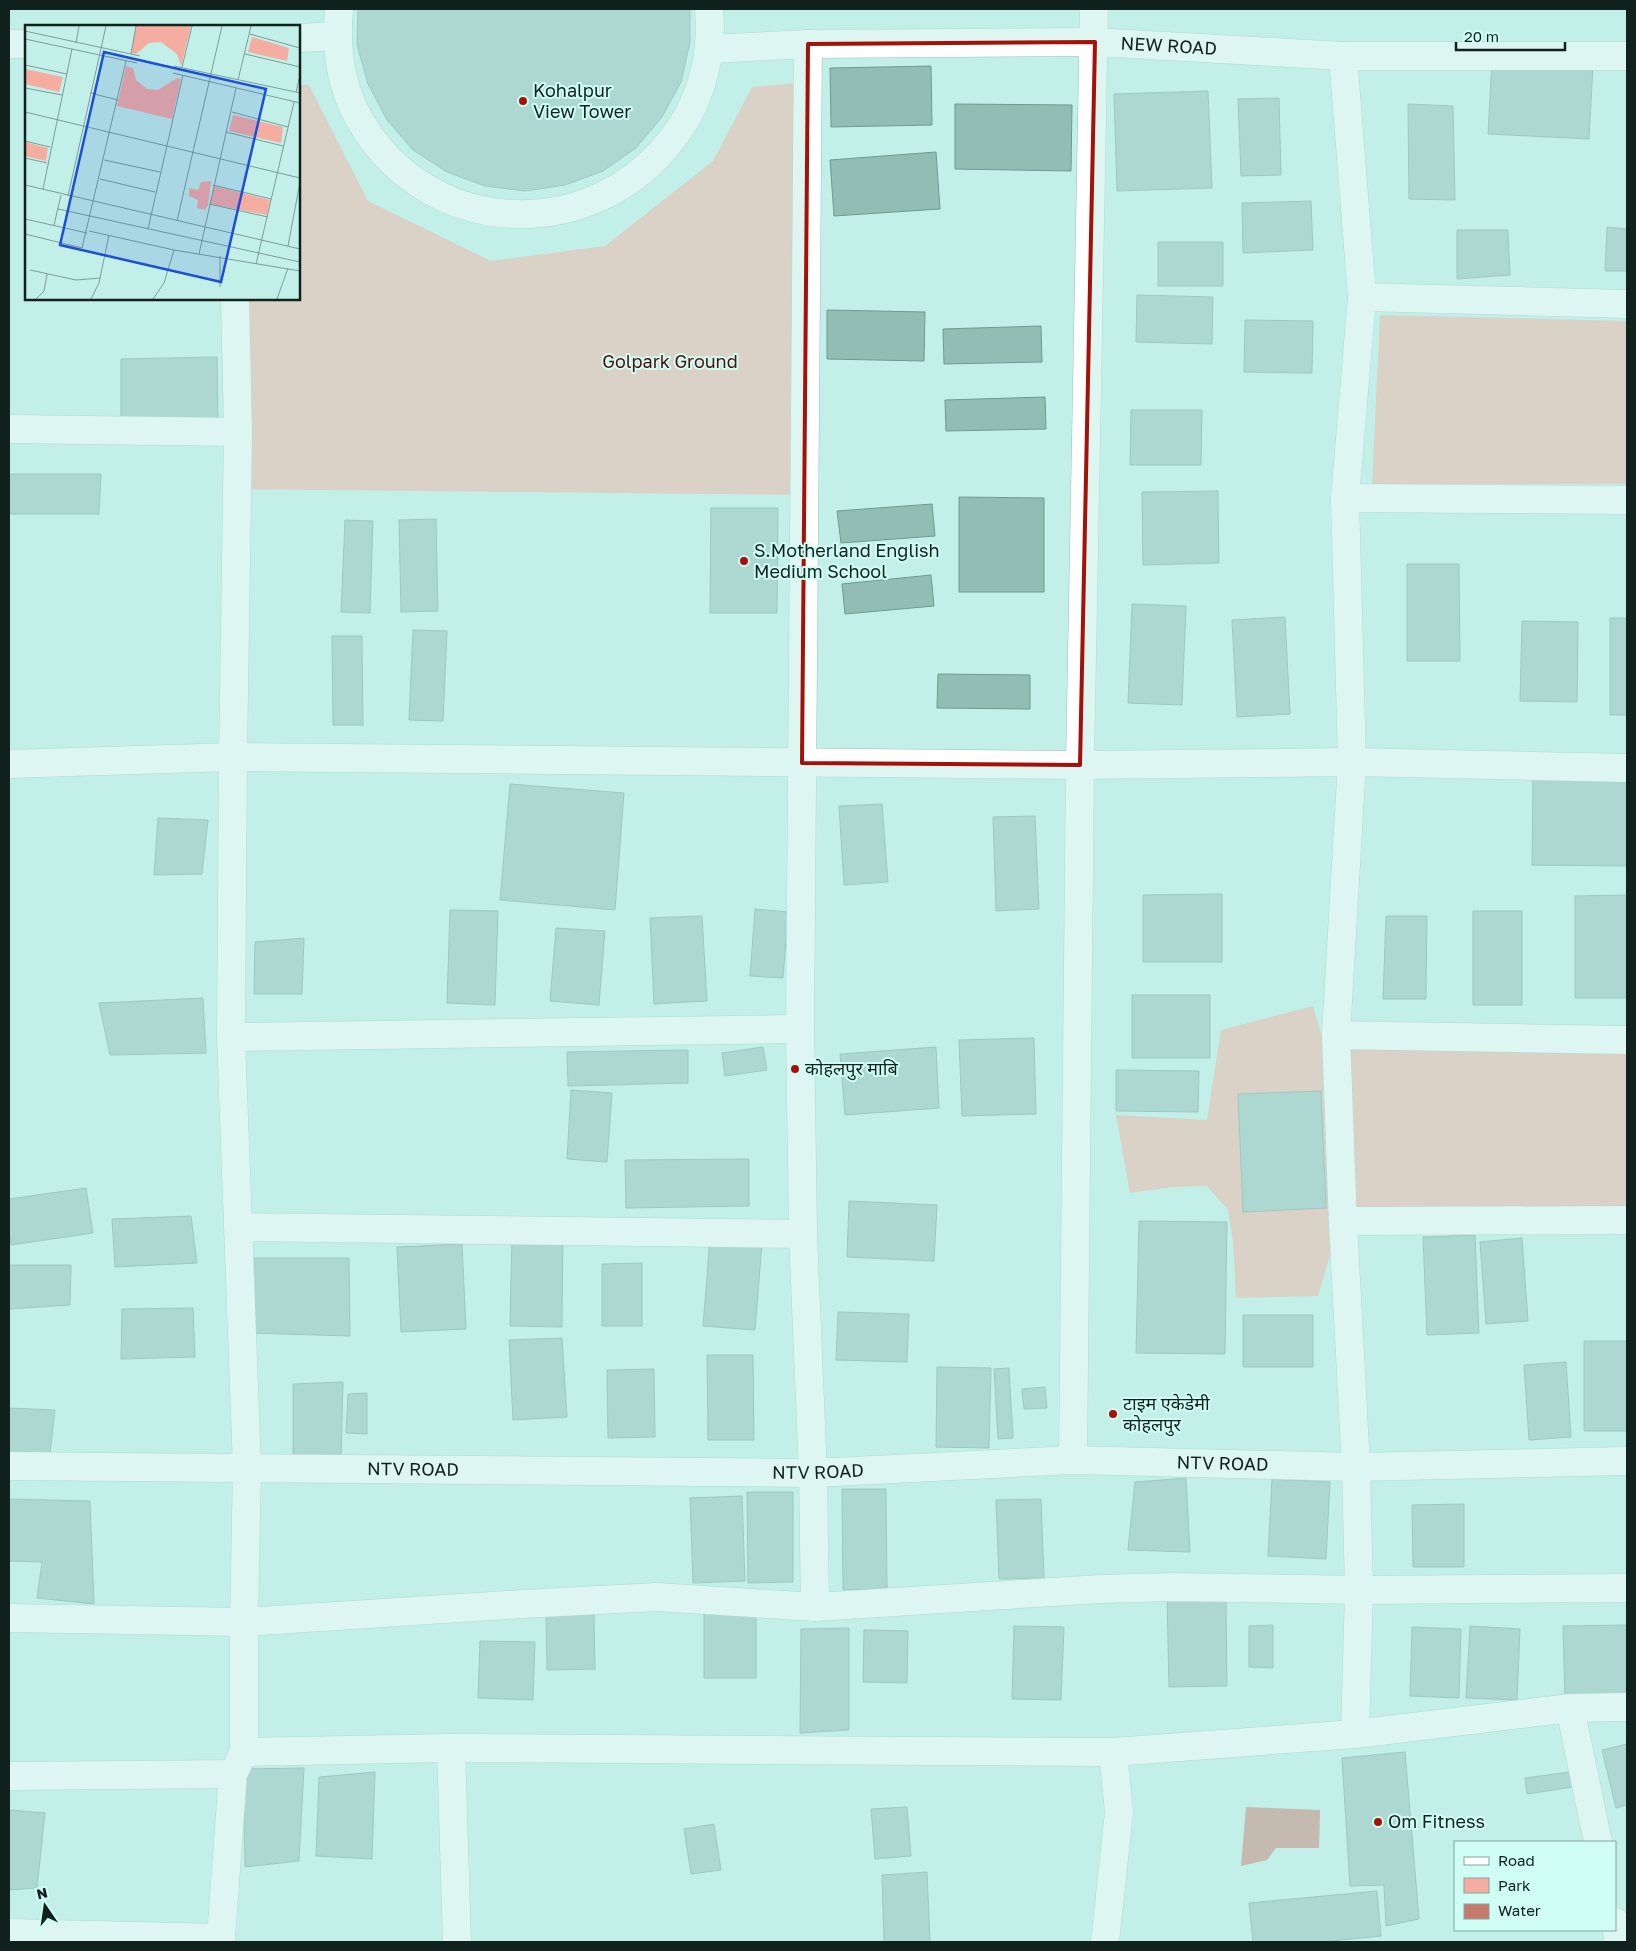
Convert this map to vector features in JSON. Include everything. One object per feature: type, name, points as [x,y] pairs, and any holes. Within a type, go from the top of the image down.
[{"type":"street","points":[[339,9],[337,36],[342,73],[354,108],[373,140],[398,167],[428,189],[462,204],[498,213],[535,215],[572,209],[607,195],[638,176],[665,150],[686,119],[701,86],[709,49],[709,9]]},
{"type":"street","points":[[1073,1460],[1080,765],[1095,42],[1094,9]]},
{"type":"street","points":[[300,38],[337,36]]},
{"type":"street","name":"NEW ROAD","points":[[709,49],[808,44],[1095,42],[1343,56],[1627,56]]},
{"type":"street","points":[[9,44],[25,44]]},
{"type":"street","points":[[808,44],[800,1029],[803,1234],[813,1473],[816,1607]]},
{"type":"street","points":[[1343,56],[1362,297],[1345,498],[1352,762],[1336,1035],[1343,1224],[1356,1468],[1359,1590],[1355,1734]]},
{"type":"street","points":[[1362,297],[1627,304]]},
{"type":"street","points":[[9,1933],[221,1938],[239,1763],[248,1467],[231,1036],[238,432],[235,300]]},
{"type":"street","points":[[9,429],[238,432]]},
{"type":"street","points":[[1345,498],[1627,500]]},
{"type":"street","points":[[9,764],[233,757],[1080,765],[1352,762],[1627,768]]},
{"type":"street","points":[[231,1036],[800,1029]]},
{"type":"street","points":[[1336,1035],[1627,1040]]},
{"type":"street","points":[[1343,1224],[1354,1221],[1627,1220]]},
{"type":"street","points":[[240,1227],[803,1234]]},
{"type":"street","name":"NTV ROAD","points":[[9,1466],[813,1473],[1073,1460],[1356,1468],[1627,1462]]},
{"type":"street","points":[[9,1618],[244,1622],[657,1597],[816,1607],[1100,1589],[1173,1587],[1359,1590],[1627,1588]]},
{"type":"street","points":[[9,1776],[239,1763],[451,1748],[1113,1752],[1355,1734],[1570,1708],[1627,1707]]},
{"type":"street","points":[[1570,1708],[1598,1841]]},
{"type":"street","points":[[451,1748],[457,1942]]},
{"type":"street","points":[[1105,1942],[1119,1812],[1113,1752]]},
{"type":"street","points":[[1616,1927],[1619,1942]]},
{"type":"highlighted area","points":[[1095,42],[1080,765],[802,763],[808,44]]},
{"type":"green space","name":"Golpark Ground","points":[[798,83],[804,495],[237,489],[238,300],[300,300],[300,85],[309,85],[368,201],[491,261],[605,246],[713,161],[752,87]]},
{"type":"green space","points":[[1380,315],[1627,321],[1627,484],[1372,484]]},
{"type":"green space","points":[[1313,1006],[1331,1068],[1333,1245],[1318,1296],[1236,1298],[1233,1241],[1228,1210],[1207,1186],[1172,1187],[1130,1193],[1116,1115],[1207,1120],[1221,1030]]},
{"type":"green space","points":[[1347,1041],[1627,1048],[1627,1216],[1354,1221]]},
{"type":"water","points":[[1246,1807],[1320,1810],[1319,1848],[1276,1848],[1267,1860],[1241,1866]]},
{"type":"building","name":"Kohalpur View Tower","points":[[358,9],[690,9],[690,42],[681,82],[662,117],[636,148],[603,171],[565,185],[525,191],[485,186],[447,172],[413,150],[387,120],[368,84],[357,45]]},
{"type":"building","points":[[1492,61],[1593,66],[1589,139],[1488,134]]},
{"type":"building","points":[[931,66],[932,125],[831,127],[830,68]]},
{"type":"building","points":[[1208,91],[1212,188],[1117,191],[1114,94]]},
{"type":"building","points":[[1279,98],[1281,175],[1241,176],[1238,99]]},
{"type":"building","points":[[955,104],[1072,105],[1071,171],[955,169]]},
{"type":"building","points":[[1408,104],[1453,106],[1455,200],[1409,199]]},
{"type":"building","points":[[936,152],[940,209],[834,216],[830,160]]},
{"type":"building","points":[[1311,201],[1313,250],[1243,253],[1242,203]]},
{"type":"building","points":[[1607,227],[1627,229],[1627,271],[1605,271]]},
{"type":"building","points":[[1457,230],[1508,230],[1510,275],[1457,279]]},
{"type":"building","points":[[1158,242],[1223,242],[1223,286],[1158,286]]},
{"type":"building","points":[[1137,295],[1213,297],[1212,344],[1136,342]]},
{"type":"building","points":[[827,310],[925,312],[924,361],[827,359]]},
{"type":"building","points":[[1245,320],[1313,321],[1312,373],[1244,372]]},
{"type":"building","points":[[1041,326],[1042,362],[944,364],[943,329]]},
{"type":"building","points":[[217,357],[218,421],[121,422],[121,359]]},
{"type":"building","points":[[1045,397],[1046,429],[946,431],[945,400]]},
{"type":"building","points":[[1131,410],[1202,410],[1201,465],[1130,465]]},
{"type":"building","points":[[9,474],[101,474],[99,514],[9,514]]},
{"type":"building","points":[[1218,491],[1219,563],[1143,565],[1142,492]]},
{"type":"building","points":[[959,497],[1044,498],[1044,592],[959,592]]},
{"type":"building","points":[[932,504],[935,536],[841,543],[837,511]]},
{"type":"building","name":"S.Motherland English Medium School","points":[[711,508],[778,508],[777,613],[710,613]]},
{"type":"building","points":[[436,519],[438,611],[401,612],[399,520]]},
{"type":"building","points":[[345,520],[373,521],[370,613],[341,612]]},
{"type":"building","points":[[1407,564],[1459,564],[1460,661],[1407,661]]},
{"type":"building","points":[[931,575],[934,606],[845,614],[842,584]]},
{"type":"building","points":[[1132,604],[1186,606],[1182,705],[1128,703]]},
{"type":"building","points":[[1285,617],[1290,714],[1237,717],[1232,620]]},
{"type":"building","points":[[1610,618],[1627,618],[1627,715],[1610,715]]},
{"type":"building","points":[[1522,621],[1578,622],[1577,702],[1520,701]]},
{"type":"building","points":[[413,630],[447,631],[443,721],[409,720]]},
{"type":"building","points":[[332,636],[362,636],[363,725],[333,725]]},
{"type":"building","points":[[938,674],[1030,675],[1030,709],[937,708]]},
{"type":"building","points":[[1533,775],[1627,776],[1627,866],[1532,865]]},
{"type":"building","points":[[510,784],[624,793],[615,910],[500,900]]},
{"type":"building","points":[[882,804],[888,882],[844,885],[839,806]]},
{"type":"building","points":[[1035,816],[1039,909],[996,911],[993,817]]},
{"type":"building","points":[[158,818],[208,820],[202,874],[154,875]]},
{"type":"building","points":[[1222,894],[1222,962],[1143,962],[1143,895]]},
{"type":"building","points":[[1627,895],[1627,998],[1575,998],[1575,896]]},
{"type":"building","points":[[755,909],[788,912],[783,978],[750,976]]},
{"type":"building","points":[[450,910],[498,911],[495,1005],[447,1003]]},
{"type":"building","points":[[1473,911],[1522,911],[1522,1005],[1473,1005]]},
{"type":"building","points":[[702,916],[707,1001],[654,1004],[650,918]]},
{"type":"building","points":[[1386,916],[1427,916],[1426,999],[1383,999]]},
{"type":"building","points":[[556,928],[605,931],[599,1005],[550,1001]]},
{"type":"building","points":[[304,938],[302,994],[254,994],[255,942]]},
{"type":"building","points":[[1132,995],[1210,995],[1210,1058],[1132,1058]]},
{"type":"building","points":[[203,998],[206,1053],[110,1055],[99,1003]]},
{"type":"building","points":[[1034,1038],[1036,1114],[962,1116],[959,1040]]},
{"type":"building","points":[[763,1047],[767,1070],[725,1076],[722,1053]]},
{"type":"building","points":[[936,1047],[939,1108],[845,1115],[840,1054]]},
{"type":"building","points":[[688,1050],[688,1083],[568,1086],[567,1052]]},
{"type":"building","points":[[1116,1070],[1199,1071],[1198,1112],[1116,1111]]},
{"type":"building","points":[[571,1090],[612,1093],[607,1162],[567,1159]]},
{"type":"building","points":[[1321,1091],[1326,1208],[1243,1212],[1238,1094]]},
{"type":"building","points":[[749,1159],[749,1206],[626,1208],[625,1160]]},
{"type":"building","points":[[86,1188],[93,1233],[11,1245],[9,1199]]},
{"type":"building","points":[[849,1201],[937,1205],[934,1261],[847,1257]]},
{"type":"building","points":[[191,1216],[197,1263],[115,1267],[112,1219]]},
{"type":"building","points":[[1139,1221],[1227,1222],[1225,1354],[1136,1353]]},
{"type":"building","points":[[1475,1235],[1479,1333],[1427,1335],[1423,1237]]},
{"type":"building","points":[[512,1237],[563,1238],[562,1327],[510,1326]]},
{"type":"building","points":[[1522,1238],[1528,1321],[1486,1324],[1480,1242]]},
{"type":"building","points":[[710,1239],[762,1243],[755,1330],[703,1326]]},
{"type":"building","points":[[462,1244],[466,1329],[401,1332],[397,1247]]},
{"type":"building","points":[[245,1258],[349,1258],[350,1336],[247,1333]]},
{"type":"building","points":[[642,1263],[642,1326],[602,1326],[602,1264]]},
{"type":"building","points":[[9,1265],[71,1265],[70,1305],[9,1309]]},
{"type":"building","points":[[193,1308],[195,1357],[121,1359],[122,1309]]},
{"type":"building","points":[[838,1312],[909,1314],[907,1362],[836,1360]]},
{"type":"building","points":[[1243,1315],[1313,1315],[1313,1367],[1243,1367]]},
{"type":"building","points":[[562,1338],[567,1417],[513,1420],[509,1340]]},
{"type":"building","points":[[1584,1341],[1627,1341],[1627,1431],[1584,1431]]},
{"type":"building","points":[[707,1355],[753,1355],[754,1440],[708,1440]]},
{"type":"building","points":[[1566,1362],[1571,1437],[1529,1440],[1524,1365]]},
{"type":"building","points":[[937,1367],[991,1368],[989,1448],[936,1447]]},
{"type":"building","points":[[1009,1368],[1013,1438],[998,1439],[994,1369]]},
{"type":"building","points":[[654,1369],[655,1437],[608,1438],[607,1370]]},
{"type":"building","points":[[343,1382],[341,1458],[293,1455],[293,1384]]},
{"type":"building","points":[[1045,1387],[1047,1408],[1024,1409],[1022,1389]]},
{"type":"building","points":[[367,1393],[367,1434],[346,1433],[348,1394]]},
{"type":"building","points":[[9,1408],[55,1410],[50,1453],[9,1455]]},
{"type":"building","points":[[1186,1478],[1190,1552],[1128,1550],[1135,1482]]},
{"type":"building","points":[[1272,1479],[1330,1482],[1326,1559],[1268,1556]]},
{"type":"building","points":[[842,1489],[886,1489],[887,1589],[843,1590]]},
{"type":"building","points":[[747,1492],[793,1492],[793,1582],[748,1583]]},
{"type":"building","points":[[742,1496],[745,1581],[693,1583],[690,1498]]},
{"type":"building","points":[[9,1499],[90,1501],[94,1604],[37,1598],[42,1562],[9,1561]]},
{"type":"building","points":[[1041,1499],[1044,1578],[999,1579],[996,1500]]},
{"type":"building","points":[[1464,1504],[1464,1567],[1413,1567],[1412,1505]]},
{"type":"building","points":[[1226,1594],[1227,1686],[1169,1687],[1167,1596]]},
{"type":"building","points":[[594,1609],[595,1669],[547,1670],[546,1610]]},
{"type":"building","points":[[704,1611],[756,1611],[756,1678],[704,1678]]},
{"type":"building","points":[[1273,1625],[1273,1668],[1249,1667],[1249,1626]]},
{"type":"building","points":[[1627,1625],[1627,1696],[1565,1699],[1563,1626]]},
{"type":"building","points":[[1014,1626],[1064,1627],[1061,1700],[1012,1699]]},
{"type":"building","points":[[1470,1626],[1520,1629],[1517,1700],[1466,1698]]},
{"type":"building","points":[[1412,1627],[1461,1629],[1459,1698],[1410,1696]]},
{"type":"building","points":[[849,1628],[849,1730],[800,1733],[801,1629]]},
{"type":"building","points":[[864,1630],[908,1631],[907,1683],[863,1682]]},
{"type":"building","points":[[480,1641],[535,1642],[533,1700],[478,1698]]},
{"type":"building","points":[[1627,1744],[1627,1805],[1616,1808],[1602,1750]]},
{"type":"building","name":"Om Fitness","points":[[1405,1752],[1419,1919],[1386,1926],[1384,1885],[1350,1886],[1342,1758]]},
{"type":"building","points":[[304,1768],[299,1861],[245,1867],[243,1769]]},
{"type":"building","points":[[1577,1771],[1580,1786],[1527,1794],[1525,1778]]},
{"type":"building","points":[[375,1772],[372,1859],[316,1856],[319,1777]]},
{"type":"building","points":[[907,1807],[911,1856],[875,1859],[871,1809]]},
{"type":"building","points":[[9,1810],[45,1813],[37,1888],[9,1890]]},
{"type":"building","points":[[714,1824],[721,1870],[691,1874],[684,1829]]},
{"type":"building","points":[[927,1872],[930,1942],[884,1942],[882,1875]]},
{"type":"building","points":[[1377,1891],[1381,1936],[1321,1942],[1253,1942],[1249,1903]]},
{"type":"place","name":"Kohalpur View Tower","points":[[523,101]]},
{"type":"place","name":"S.Motherland English Medium School","points":[[744,561]]},
{"type":"place","name":"कोहलपुर माबि","points":[[795,1069]]},
{"type":"place","name":"टाइम एकेडेमी कोहलपुर","points":[[1113,1414]]},
{"type":"place","name":"Om Fitness","points":[[1378,1822]]}]
